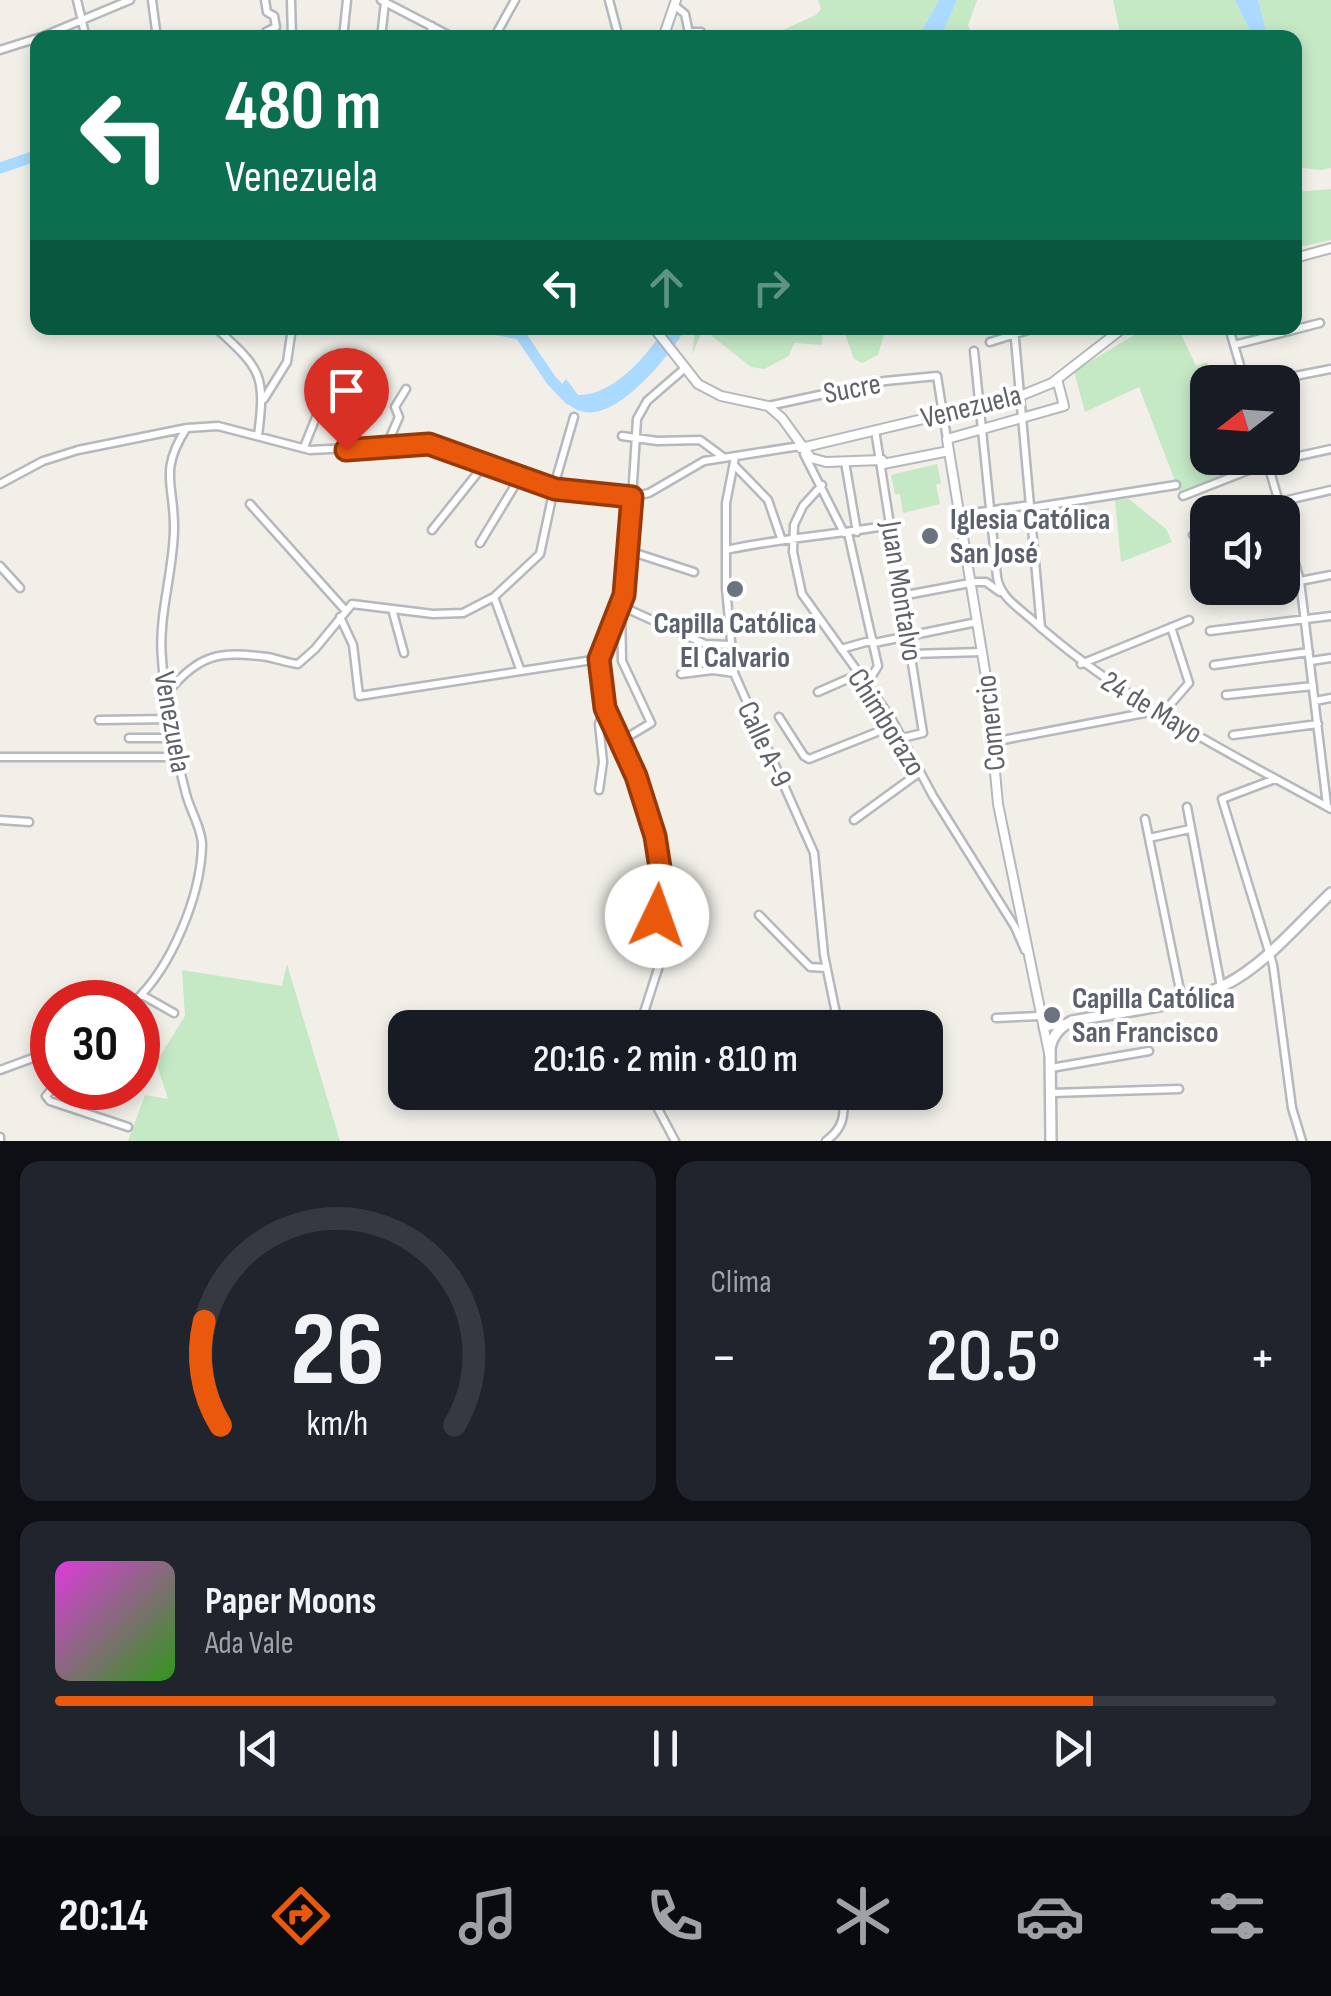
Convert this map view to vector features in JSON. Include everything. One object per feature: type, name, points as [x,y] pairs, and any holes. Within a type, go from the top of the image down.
[{"type":"main road","points":[[1051,1141],[1052,1039],[1061,1028],[1072,1021],[1182,1000],[1220,988],[1268,953],[1331,893]]},
{"type":"street","points":[[78,0],[84,30]]},
{"type":"street","points":[[57,30],[130,0]]},
{"type":"street","points":[[152,0],[156,30]]},
{"type":"street","points":[[266,0],[276,26],[269,30]]},
{"type":"street","points":[[291,0],[292,30]]},
{"type":"street","points":[[344,30],[346,0]]},
{"type":"street","points":[[498,30],[515,0]]},
{"type":"street","points":[[609,0],[617,30]]},
{"type":"street","points":[[381,30],[383,1],[439,30]]},
{"type":"street","points":[[675,2],[685,14],[689,30]]},
{"type":"street","points":[[666,30],[675,2]]},
{"type":"street","points":[[431,30],[432,26]]},
{"type":"street","points":[[0,50],[30,41]]},
{"type":"street","points":[[1302,256],[1331,248]]},
{"type":"street","points":[[1302,328],[1320,323]]},
{"type":"street","points":[[224,335],[259,371],[262,402],[258,436]]},
{"type":"street","points":[[262,402],[287,362],[291,335]]},
{"type":"street","points":[[659,335],[682,367],[708,392],[768,406],[782,418],[850,532]]},
{"type":"street","points":[[1014,335],[1042,629]]},
{"type":"street","name":"Venezuela","points":[[632,497],[649,494],[697,463],[723,457],[736,464],[1020,396],[1057,379],[1114,335]]},
{"type":"street","points":[[1231,335],[1240,365]]},
{"type":"street","points":[[1234,345],[1273,335]]},
{"type":"street","name":"24 de Mayo","points":[[974,350],[996,577],[1004,596],[1081,664],[1159,713],[1329,807]]},
{"type":"street","points":[[304,448],[340,358]]},
{"type":"street","points":[[621,741],[652,723],[622,661],[621,606],[629,552],[635,439],[642,407],[682,367]]},
{"type":"street","points":[[1300,376],[1331,370]]},
{"type":"street","name":"Sucre","points":[[768,406],[885,381],[937,376]]},
{"type":"street","name":"Comercio","points":[[937,376],[982,652],[1000,820],[1052,1068]]},
{"type":"street","points":[[947,438],[1064,406],[1057,379]]},
{"type":"street","points":[[386,446],[399,417],[395,407],[406,389]]},
{"type":"street","points":[[168,692],[184,672],[204,659],[242,654],[298,664],[315,650],[352,604],[433,614],[463,613],[494,597],[540,554],[574,417]]},
{"type":"street","points":[[0,484],[56,456],[187,428],[218,426],[304,448],[346,450],[429,444],[555,489],[632,497]]},
{"type":"street","name":"Venezuela","points":[[152,980],[181,934],[194,893],[202,842],[178,757],[162,661],[161,628],[174,525],[168,470],[174,448],[187,428]]},
{"type":"street","name":"Juan Montalvo","points":[[875,429],[923,733],[902,738]]},
{"type":"street","points":[[622,436],[700,440],[723,457]]},
{"type":"street","points":[[802,449],[818,461],[845,462],[882,462],[949,451]]},
{"type":"street","points":[[1300,454],[1331,449]]},
{"type":"street","points":[[845,462],[850,532],[878,669],[867,684]]},
{"type":"street","points":[[736,464],[768,500],[779,538],[793,552]]},
{"type":"street","name":"Calle A-9","points":[[736,464],[726,503],[734,673],[760,738],[810,840],[835,1010]]},
{"type":"street","points":[[432,530],[484,465]]},
{"type":"street","points":[[1183,496],[1231,475]]},
{"type":"street","points":[[480,543],[520,478]]},
{"type":"street","points":[[958,515],[1176,484]]},
{"type":"street","name":"Chimborazo","points":[[822,485],[799,512],[793,538],[802,594],[895,725],[1027,956]]},
{"type":"street","points":[[1300,501],[1331,490]]},
{"type":"street","points":[[250,504],[342,613],[358,668],[359,696],[599,659]]},
{"type":"street","points":[[726,550],[779,538],[890,526]]},
{"type":"street","points":[[629,552],[694,572]]},
{"type":"street","points":[[0,566],[20,588]]},
{"type":"street","points":[[1329,807],[1300,582],[1331,575]]},
{"type":"street","points":[[902,596],[996,577]]},
{"type":"street","points":[[970,582],[986,582],[1004,596]]},
{"type":"street","points":[[494,597],[520,669]]},
{"type":"street","points":[[621,606],[705,644],[730,645]]},
{"type":"street","points":[[621,606],[599,659],[605,708],[655,836],[660,868],[655,904],[665,947],[645,1010]]},
{"type":"street","points":[[392,609],[404,653]]},
{"type":"street","points":[[1033,621],[1040,612]]},
{"type":"street","points":[[1210,631],[1331,616]]},
{"type":"street","points":[[1081,664],[1189,620]]},
{"type":"street","points":[[841,649],[977,622]]},
{"type":"street","points":[[993,742],[1159,713],[1190,683],[1172,627]]},
{"type":"street","points":[[911,654],[982,652]]},
{"type":"street","points":[[1214,665],[1309,652]]},
{"type":"street","points":[[1311,661],[1331,658]]},
{"type":"street","points":[[681,674],[714,670],[734,673]]},
{"type":"street","points":[[818,692],[859,674]]},
{"type":"street","points":[[1226,695],[1313,686]]},
{"type":"street","points":[[1315,701],[1331,698]]},
{"type":"street","points":[[599,790],[603,762],[599,724],[605,708]]},
{"type":"street","points":[[778,717],[809,759],[895,725]]},
{"type":"street","points":[[100,720],[170,719]]},
{"type":"street","points":[[1233,735],[1318,724]]},
{"type":"street","points":[[130,738],[174,738]]},
{"type":"street","points":[[1320,740],[1331,741]]},
{"type":"street","points":[[0,757],[178,757]]},
{"type":"street","points":[[854,820],[920,772]]},
{"type":"street","points":[[1276,779],[1222,798],[1276,986],[1292,1108],[1302,1141]]},
{"type":"street","points":[[1187,807],[1220,988]]},
{"type":"street","points":[[1145,819],[1182,1000]]},
{"type":"street","points":[[0,820],[28,822]]},
{"type":"street","points":[[1150,838],[1190,828]]},
{"type":"street","points":[[1005,913],[1019,911]]},
{"type":"street","points":[[760,915],[810,966],[826,968]]},
{"type":"street","points":[[160,1005],[174,1013]]},
{"type":"street","points":[[996,1018],[1040,1016]]},
{"type":"street","points":[[1043,1028],[1072,1021]]},
{"type":"street","points":[[1052,1068],[1149,1051]]},
{"type":"street","points":[[0,1070],[30,1060]]},
{"type":"street","points":[[1052,1094],[1179,1089]]},
{"type":"street","points":[[77,1110],[128,1127]]},
{"type":"street","points":[[659,1110],[675,1141]]},
{"type":"street","points":[[826,1141],[841,1128],[844,1110]]},
{"type":"green space","points":[[818,0],[939,0],[922,30],[783,30],[821,9]]},
{"type":"green space","points":[[957,0],[977,0],[968,25],[970,30],[944,30]]},
{"type":"green space","points":[[1113,0],[1235,0],[1250,30],[1119,30]]},
{"type":"green space","points":[[1258,0],[1331,0],[1331,168],[1302,168],[1302,30],[1266,30]]},
{"type":"green space","points":[[1331,189],[1331,240],[1302,246],[1302,191]]},
{"type":"green space","points":[[711,335],[823,335],[822,345],[794,343],[789,356],[764,369],[751,367]]},
{"type":"green space","points":[[845,335],[884,335],[878,355],[862,363],[854,359]]},
{"type":"green space","points":[[1134,335],[1181,335],[1196,365],[1190,365],[1190,475],[1222,477],[1180,494],[1139,387],[1085,412],[1074,371]]},
{"type":"green space","points":[[937,464],[940,504],[903,513],[891,475]]},
{"type":"green space","points":[[1129,499],[1166,529],[1172,542],[1121,562],[1115,500]]},
{"type":"green space","points":[[287,964],[340,1141],[128,1141],[139,1110],[160,1110],[160,1098],[168,1099],[160,1074],[160,1056],[185,1016],[182,970],[282,986]]},
{"type":"water","points":[[939,0],[957,0],[944,30],[922,30]]},
{"type":"water","points":[[1235,0],[1258,0],[1266,30],[1250,30]]},
{"type":"water","points":[[660,335],[681,335],[641,384],[610,407],[580,411],[556,392],[566,379],[578,395],[604,389],[649,350]]},
{"type":"waterway","points":[[0,168],[30,158]]},
{"type":"waterway","points":[[521,335],[569,399]]},
{"type":"place","name":"Iglesia Católica San José","points":[[930,536]]},
{"type":"place","name":"Capilla Católica El Calvario","points":[[735,589]]},
{"type":"place","name":"Capilla Católica San Francisco","points":[[1052,1015]]},
{"type":"route","points":[[346,450],[429,444],[555,489],[632,497],[624,595],[599,659],[605,708],[636,776],[655,836],[660,868],[655,896],[657,916]]}]
